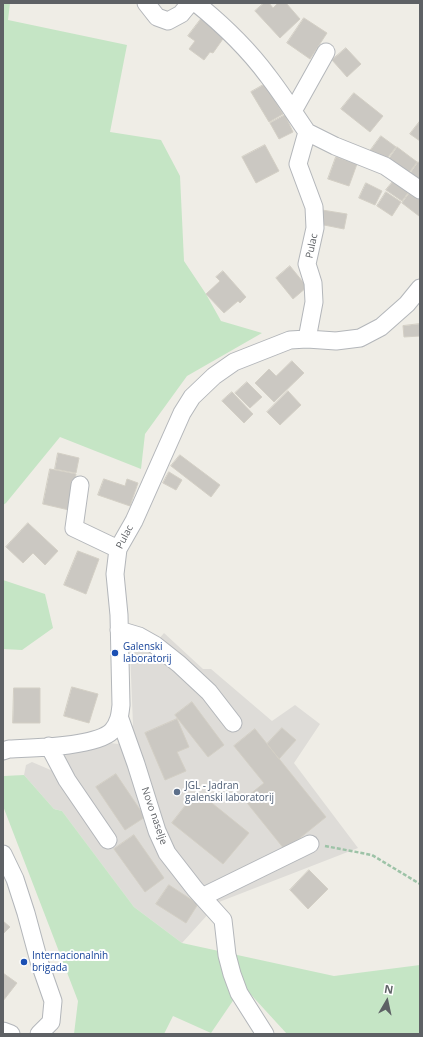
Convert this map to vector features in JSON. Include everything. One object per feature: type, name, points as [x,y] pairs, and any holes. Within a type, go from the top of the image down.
[{"type":"street","points":[[146,3],[157,17],[168,21],[181,14],[190,3]]},
{"type":"street","points":[[196,3],[210,14],[246,50],[268,75],[308,132],[335,146],[385,166],[420,190]]},
{"type":"street","points":[[293,111],[326,52]]},
{"type":"street","name":"Pulac","points":[[307,339],[314,302],[313,283],[308,264],[316,228],[314,207],[298,164],[308,132]]},
{"type":"street","name":"Pulac","points":[[120,719],[119,630],[115,574],[118,549],[134,521],[182,413],[192,397],[214,376],[234,362],[290,340],[307,339],[336,342],[360,338],[381,327],[407,304],[420,288]]},
{"type":"street","points":[[80,485],[74,528],[118,549]]},
{"type":"street","points":[[119,630],[139,636],[155,645],[179,664],[210,692],[233,723]]},
{"type":"street","points":[[3,751],[9,749],[49,746],[93,740],[112,731],[120,719]]},
{"type":"street","name":"Novo naselje","points":[[120,719],[157,831],[167,853],[202,897],[223,920],[227,955],[237,987],[245,1004],[265,1034]]},
{"type":"street","points":[[49,746],[67,780],[108,840]]},
{"type":"street","points":[[202,897],[310,844]]},
{"type":"street","points":[[3,854],[15,879],[53,1001],[51,1022],[39,1034]]},
{"type":"street","points":[[3,1031],[11,1034]]},
{"type":"path","points":[[310,844],[372,855],[420,884]]},
{"type":"shaded area","name":"JGL - Jadran galenski laboratorij","points":[[142,629],[158,640],[164,633],[203,669],[211,669],[272,721],[295,705],[320,724],[294,763],[358,848],[219,902],[182,943],[134,907],[62,811],[54,809],[24,775],[26,765],[32,762],[53,771],[64,753],[80,751],[110,743],[118,744],[133,725],[130,651],[136,645]]},
{"type":"green space","points":[[3,3],[10,3],[8,20],[127,45],[110,132],[161,140],[180,176],[184,261],[206,294],[221,321],[262,333],[187,376],[145,434],[141,469],[60,437],[3,505]]},
{"type":"green space","points":[[3,580],[45,594],[53,628],[22,650],[3,649]]},
{"type":"green space","points":[[24,775],[54,809],[62,811],[134,907],[182,943],[334,976],[420,965],[420,1034],[287,1034],[243,986],[211,1033],[173,1016],[164,1034],[74,1034],[78,1001],[3,806],[4,776]]},
{"type":"building","points":[[264,3],[269,3],[273,8],[278,3],[286,3],[300,19],[280,38],[255,11]]},
{"type":"building","points":[[304,18],[327,33],[310,59],[287,43]]},
{"type":"building","points":[[201,19],[225,36],[213,53],[210,52],[204,60],[189,49],[195,41],[188,36]]},
{"type":"building","points":[[346,48],[361,64],[347,77],[332,60]]},
{"type":"building","points":[[265,84],[283,114],[269,122],[251,92]]},
{"type":"building","points":[[354,93],[383,116],[370,132],[341,109]]},
{"type":"building","points":[[285,115],[293,132],[279,139],[270,123]]},
{"type":"building","points":[[420,121],[420,141],[410,134]]},
{"type":"building","points":[[381,136],[396,147],[384,162],[370,151]]},
{"type":"building","points":[[265,145],[279,171],[256,183],[242,157]]},
{"type":"building","points":[[397,147],[417,162],[408,174],[388,160]]},
{"type":"building","points":[[336,157],[357,164],[349,186],[328,179]]},
{"type":"building","points":[[418,162],[420,163],[420,183],[409,175]]},
{"type":"building","points":[[395,179],[410,190],[402,201],[386,190]]},
{"type":"building","points":[[366,183],[382,191],[375,205],[359,198]]},
{"type":"building","points":[[386,192],[401,202],[392,216],[377,206]]},
{"type":"building","points":[[410,192],[420,199],[419,216],[402,203]]},
{"type":"building","points":[[322,210],[347,214],[344,229],[319,224]]},
{"type":"building","points":[[290,266],[307,287],[293,299],[276,278]]},
{"type":"building","points":[[223,271],[246,297],[240,303],[238,301],[224,313],[206,294],[220,281],[216,277]]},
{"type":"building","points":[[420,324],[420,336],[404,337],[403,326]]},
{"type":"building","points":[[292,361],[304,373],[274,402],[255,383],[269,369],[276,376]]},
{"type":"building","points":[[247,382],[262,397],[250,408],[235,393]]},
{"type":"building","points":[[288,391],[301,405],[280,425],[267,412]]},
{"type":"building","points":[[232,392],[253,414],[244,423],[222,401]]},
{"type":"building","points":[[58,453],[79,458],[76,473],[55,469]]},
{"type":"building","points":[[180,455],[220,485],[211,497],[171,466]]},
{"type":"building","points":[[50,469],[76,474],[69,510],[43,504]]},
{"type":"building","points":[[169,472],[182,480],[176,490],[163,483]]},
{"type":"building","points":[[104,479],[125,486],[127,479],[138,483],[130,506],[98,495]]},
{"type":"building","points":[[28,523],[58,551],[45,565],[33,553],[23,563],[6,547]]},
{"type":"building","points":[[78,551],[99,559],[86,594],[64,585]]},
{"type":"building","points":[[72,687],[98,694],[89,723],[64,716]]},
{"type":"building","points":[[14,688],[40,688],[40,723],[13,723]]},
{"type":"building","points":[[192,702],[224,745],[208,757],[175,715]]},
{"type":"building","points":[[177,719],[189,747],[177,752],[186,771],[165,780],[145,733]]},
{"type":"building","points":[[282,728],[296,740],[279,759],[267,744]]},
{"type":"building","points":[[255,729],[326,817],[285,850],[244,799],[264,783],[234,746]]},
{"type":"building","points":[[116,774],[145,817],[125,830],[96,787]]},
{"type":"building","points":[[197,791],[249,833],[223,864],[172,823]]},
{"type":"building","points":[[134,835],[164,878],[145,892],[114,849]]},
{"type":"building","points":[[309,870],[328,889],[308,909],[290,890]]},
{"type":"building","points":[[169,885],[198,904],[186,923],[156,904]]},
{"type":"building","points":[[3,921],[10,927],[3,934]]},
{"type":"building","points":[[3,973],[17,983],[3,1001]]},
{"type":"place","name":"Galenski laboratorij","points":[[115,653]]},
{"type":"place","name":"JGL - Jadran galenski laboratorij","points":[[177,792]]},
{"type":"place","name":"Internacionalnih brigada","points":[[24,962]]}]
